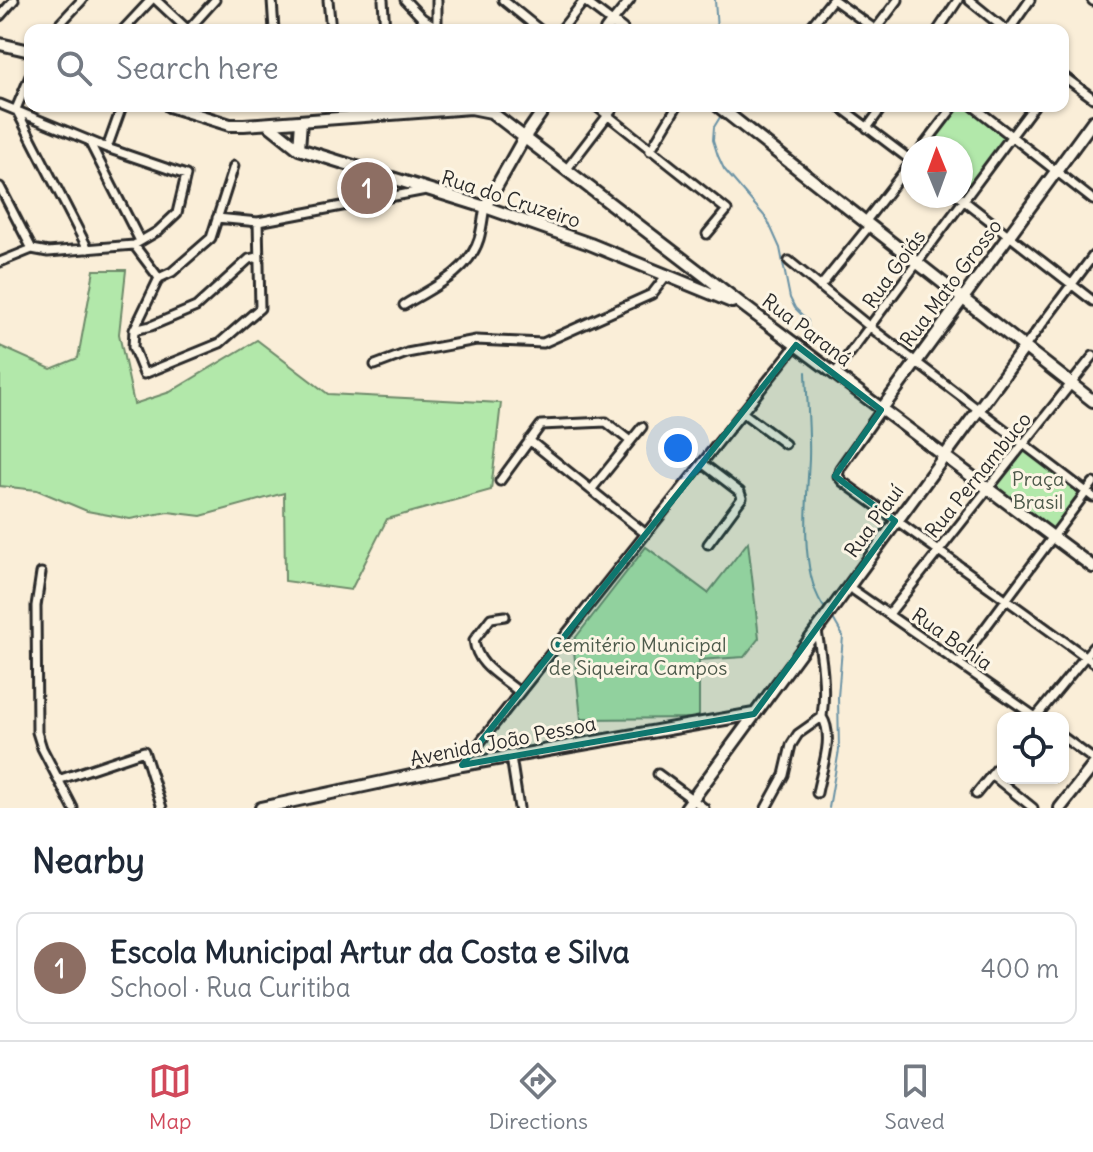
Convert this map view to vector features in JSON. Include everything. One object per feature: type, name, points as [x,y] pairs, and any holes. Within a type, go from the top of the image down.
[{"type":"street","points":[[0,16],[13,0]]},
{"type":"street","points":[[60,24],[82,0]]},
{"type":"street","points":[[129,24],[153,0],[181,24]]},
{"type":"street","points":[[193,24],[215,0]]},
{"type":"street","points":[[272,0],[274,24]]},
{"type":"street","points":[[328,0],[330,24]]},
{"type":"street","points":[[383,0],[385,24]]},
{"type":"street","points":[[405,0],[431,24]]},
{"type":"street","points":[[437,0],[439,24]]},
{"type":"street","points":[[503,0],[533,24]]},
{"type":"street","points":[[566,24],[584,0],[607,24]]},
{"type":"street","points":[[611,24],[630,0]]},
{"type":"street","points":[[813,24],[833,0],[867,24]]},
{"type":"street","points":[[880,24],[898,0]]},
{"type":"street","points":[[942,24],[958,0]]},
{"type":"street","points":[[969,0],[1000,24]]},
{"type":"street","points":[[1012,24],[1030,0]]},
{"type":"street","points":[[0,44],[24,50]]},
{"type":"street","points":[[1069,80],[1093,98]]},
{"type":"street","points":[[16,109],[24,90]]},
{"type":"street","points":[[0,104],[107,148],[186,175],[177,213],[158,231],[137,243],[48,252],[32,249],[0,262]]},
{"type":"street","points":[[16,109],[88,249]]},
{"type":"street","points":[[107,148],[120,112]]},
{"type":"street","points":[[188,112],[230,125],[269,125],[377,112]]},
{"type":"street","name":"Rua Paraná","points":[[497,112],[524,138],[744,306],[1093,567]]},
{"type":"street","points":[[404,305],[454,274],[470,257],[479,239],[485,207],[542,112]]},
{"type":"street","points":[[605,112],[727,210],[707,234]]},
{"type":"street","points":[[650,151],[673,112]]},
{"type":"street","points":[[726,112],[1093,401]]},
{"type":"street","points":[[847,112],[901,152]]},
{"type":"street","points":[[867,128],[879,112]]},
{"type":"street","points":[[931,136],[949,112]]},
{"type":"street","points":[[981,112],[1093,200]]},
{"type":"street","name":"Rua Goiás","points":[[973,183],[1030,112]]},
{"type":"street","points":[[566,170],[608,114]]},
{"type":"street","points":[[299,149],[301,121]]},
{"type":"street","name":"Rua Mato Grosso","points":[[895,521],[843,482],[838,476],[840,468],[1093,121]]},
{"type":"street","name":"Rua do Cruzeiro","points":[[269,125],[299,149],[485,207],[590,244],[744,306]]},
{"type":"street","points":[[89,141],[137,243],[159,278]]},
{"type":"street","points":[[234,166],[211,238],[172,272],[159,278],[134,330],[133,347],[144,374],[220,343],[260,308],[258,222]]},
{"type":"street","points":[[820,287],[901,178]]},
{"type":"street","points":[[0,187],[32,249]]},
{"type":"street","points":[[217,218],[258,222],[426,190]]},
{"type":"street","name":"Rua Goiás","points":[[835,373],[918,263],[954,208]]},
{"type":"street","points":[[973,208],[1093,301]]},
{"type":"street","name":"Rua Piauí","points":[[689,804],[1093,256]]},
{"type":"street","points":[[134,330],[196,307],[249,259],[257,257]]},
{"type":"street","points":[[789,261],[870,327],[1090,494]]},
{"type":"street","points":[[686,284],[694,267]]},
{"type":"street","points":[[375,365],[407,353],[476,340],[543,343],[652,294],[666,276]]},
{"type":"street","points":[[462,765],[796,345]]},
{"type":"street","name":"Rua Pernambuco","points":[[889,614],[1093,356]]},
{"type":"street","points":[[742,412],[785,444]]},
{"type":"street","points":[[500,481],[541,425],[606,422],[630,441]]},
{"type":"street","points":[[591,490],[642,427]]},
{"type":"street","points":[[529,440],[646,534]]},
{"type":"street","points":[[702,463],[742,494],[741,500],[708,544]]},
{"type":"street","points":[[959,663],[1053,537],[1090,494],[1093,483]]},
{"type":"street","points":[[895,521],[1093,662]]},
{"type":"street","points":[[41,573],[36,606],[37,732],[73,808]]},
{"type":"street","name":"Rua Bahia","points":[[849,587],[1028,712]]},
{"type":"street","points":[[505,616],[491,618],[474,640],[476,654],[485,666],[519,692]]},
{"type":"street","points":[[817,631],[824,666],[822,717],[828,725],[817,793]]},
{"type":"street","points":[[1041,712],[1093,647]]},
{"type":"street","name":"Avenida João Pessoa","points":[[261,808],[462,765],[754,714]]},
{"type":"street","points":[[766,808],[784,775],[791,745],[798,734],[822,717]]},
{"type":"street","points":[[1069,741],[1093,759]]},
{"type":"street","points":[[58,780],[144,751],[162,808]]},
{"type":"street","points":[[511,757],[519,808]]},
{"type":"street","points":[[1060,808],[1093,766]]},
{"type":"street","points":[[976,794],[997,769]]},
{"type":"street","points":[[658,774],[689,804],[704,808]]},
{"type":"street","points":[[992,775],[1033,808]]},
{"type":"highlighted area","points":[[796,345],[881,410],[835,476],[895,521],[754,714],[462,765]]},
{"type":"shaded area","points":[[353,174],[387,186],[384,195],[369,190],[366,196],[359,194],[357,200],[346,196]]},
{"type":"green space","points":[[952,112],[977,112],[1009,136],[973,186],[973,136],[934,136]]},
{"type":"green space","points":[[94,270],[126,270],[119,334],[134,404],[170,392],[257,340],[328,394],[501,403],[491,490],[387,519],[351,590],[285,581],[284,493],[201,516],[168,512],[130,519],[87,511],[37,490],[0,486],[0,346],[51,369],[78,358]]},
{"type":"green space","name":"Praça Brasil","points":[[1024,446],[1084,492],[1053,534],[992,490]]},
{"type":"green space","name":"Cemitério Municipal de Siqueira Campos","points":[[748,542],[759,638],[744,657],[699,660],[699,718],[581,719],[573,641],[646,547],[708,593]]},
{"type":"waterway","points":[[715,0],[717,24]]},
{"type":"waterway","points":[[722,114],[714,127],[713,140],[718,156],[724,169],[767,219],[780,248],[790,298],[808,321],[809,340]]},
{"type":"waterway","points":[[806,372],[809,448],[806,538],[811,577],[826,610]]},
{"type":"waterway","points":[[829,808],[839,750],[838,697],[843,636],[831,615]]},
{"type":"place","name":"Escola Municipal Artur da Costa e Silva","points":[[367,188]]}]
